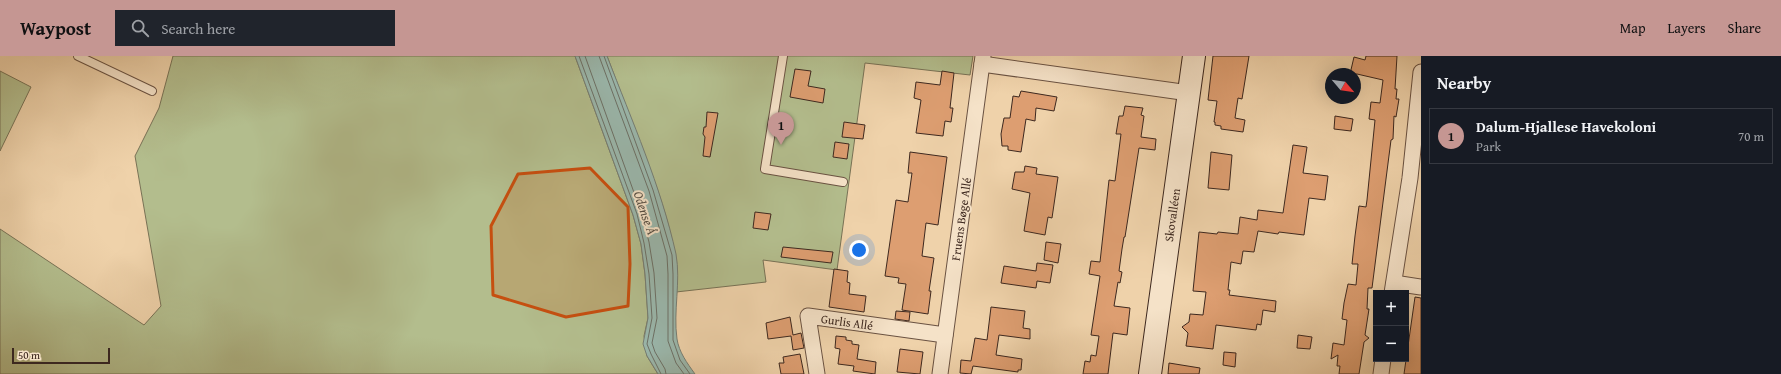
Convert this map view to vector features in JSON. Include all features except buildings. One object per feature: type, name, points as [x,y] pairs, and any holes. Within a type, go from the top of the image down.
[{"type":"street","name":"Skovalléen","points":[[1150,374],[1194,56]]},
{"type":"street","name":"Fruens Bøge Allé","points":[[940,374],[983,60],[1189,93]]},
{"type":"street","points":[[1421,72],[1410,178],[1393,288],[1421,287]]},
{"type":"street","name":"Gurlis Allé","points":[[817,374],[808,316],[945,335]]},
{"type":"street","points":[[1381,374],[1383,362]]},
{"type":"lane","points":[[78,56],[152,91]]},
{"type":"lane","points":[[783,56],[765,169],[843,182]]},
{"type":"highlighted area","points":[[590,168],[628,207],[630,264],[628,306],[566,317],[493,295],[491,226],[518,174]]},
{"type":"green space","points":[[173,56],[575,56],[633,215],[641,244],[648,318],[644,336],[647,356],[658,374],[0,374],[0,229],[144,325],[161,306],[135,156],[159,108]]},
{"type":"green space","points":[[607,56],[973,56],[970,75],[865,63],[837,270],[763,260],[766,282],[676,292],[674,256],[667,220],[656,185]]},
{"type":"green space","points":[[0,71],[31,87],[0,151]]},
{"type":"water","name":"Odense Å","points":[[575,56],[607,56],[645,154],[670,229],[676,254],[678,275],[676,328],[678,344],[695,374],[658,374],[647,356],[643,344],[648,318],[641,244],[633,215]]},
{"type":"place","name":"Dalum-Hjallese Havekoloni","points":[[781,145]]}]
